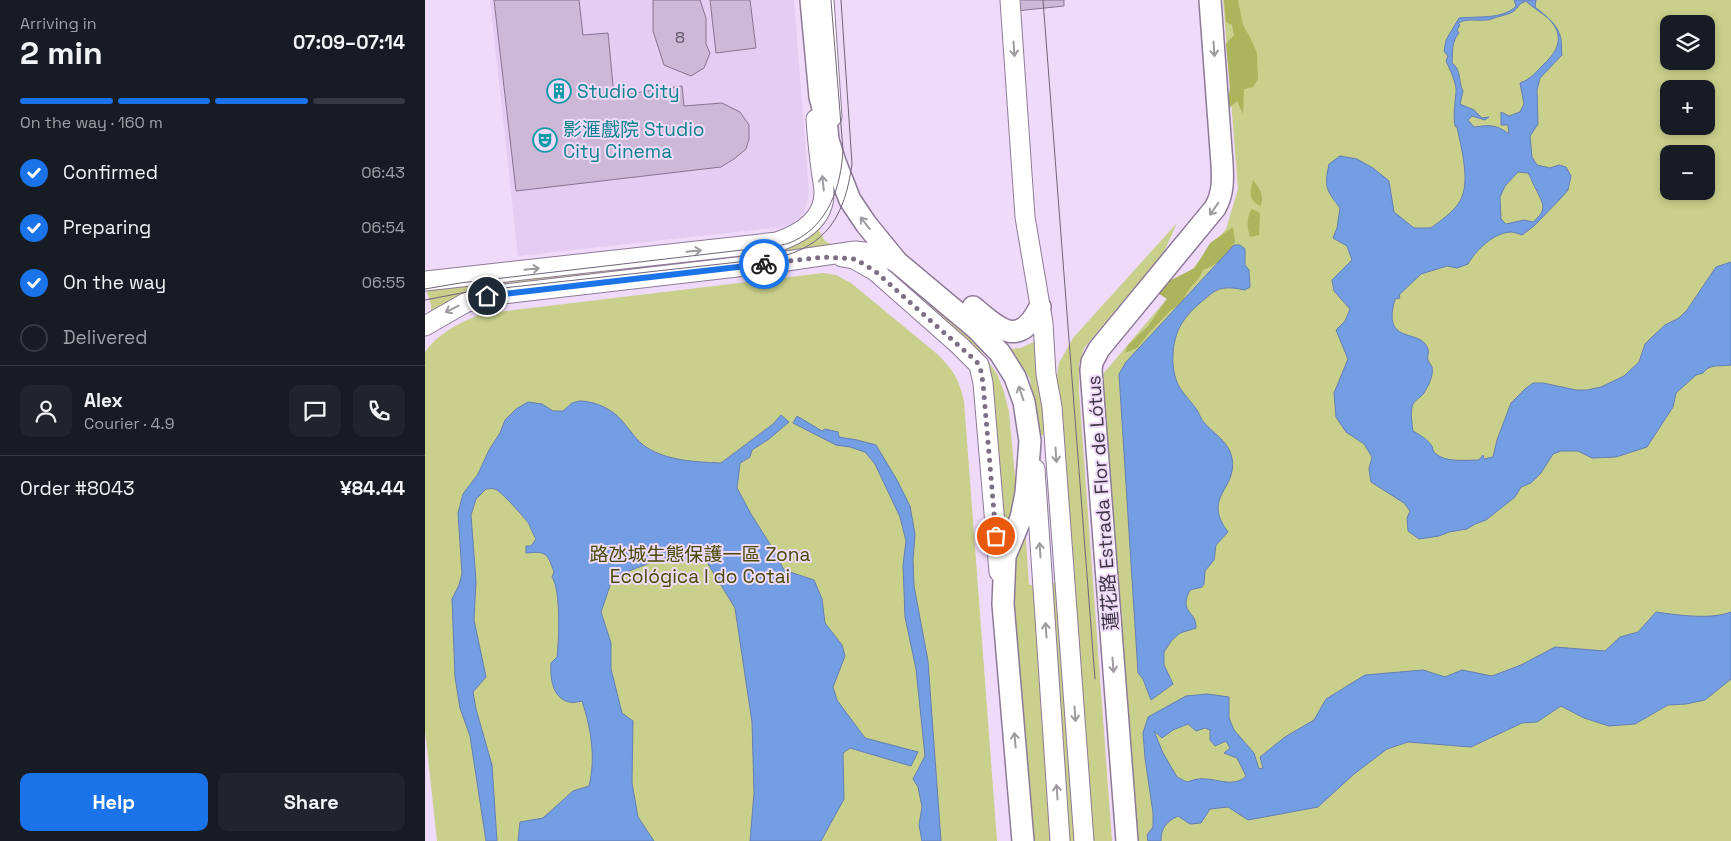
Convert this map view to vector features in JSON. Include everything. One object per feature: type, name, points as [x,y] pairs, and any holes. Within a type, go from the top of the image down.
[{"type":"main road","points":[[811,0],[820,97],[835,162],[850,200],[859,215],[893,257],[989,341],[1007,363],[1018,385],[1027,412],[1029,441],[1026,493],[1021,518],[1005,556],[1003,604]]},
{"type":"main road","points":[[824,0],[832,130],[829,140]]},
{"type":"main road","points":[[1010,0],[1025,217],[1041,315],[1046,374],[1052,407]]},
{"type":"main road","name":"蓮花路 Estrada Flor de Lótus","points":[[1127,841],[1091,370],[1092,362],[1099,349],[1215,208],[1221,198],[1223,186],[1222,164],[1210,0]]},
{"type":"main road","points":[[425,281],[777,242],[798,234],[817,217],[824,193],[816,120],[820,97]]},
{"type":"main road","points":[[1021,148],[1043,246],[1052,315],[1052,407],[1084,841]]},
{"type":"main road","points":[[425,326],[457,307],[487,296],[842,252],[865,251],[911,261],[932,273],[999,328],[1013,331],[1024,329],[1041,315]]},
{"type":"main road","points":[[811,257],[833,256],[855,259],[875,271],[966,351],[979,365],[983,383],[1023,841]]},
{"type":"main road","points":[[989,341],[1010,344],[1019,342],[1034,334],[1041,315]]},
{"type":"main road","points":[[1029,441],[1034,459],[1061,841]]},
{"type":"shaded area","points":[[490,0],[794,0],[809,193],[804,213],[793,223],[783,227],[518,256]]},
{"type":"green space","points":[[1223,0],[1731,0],[1731,841],[1137,841],[1103,374],[1226,229],[1238,189]]},
{"type":"green space","points":[[1224,0],[1238,0],[1243,25],[1257,53],[1258,79],[1253,87],[1244,89],[1243,114],[1237,101],[1229,108],[1230,88],[1226,44],[1234,35],[1232,25],[1226,22]]},
{"type":"green space","points":[[1253,180],[1261,192],[1261,206],[1254,201],[1251,195]]},
{"type":"green space","points":[[1252,209],[1260,213],[1259,235],[1250,237],[1248,223]]},
{"type":"green space","points":[[1177,223],[1164,252],[1084,348],[1079,364],[1079,391],[1112,841],[1033,841],[1011,566],[1002,533],[986,362],[980,352],[879,265],[895,273],[975,342],[997,374],[1009,412],[1016,487],[1025,526],[1029,585],[1072,582],[1057,375],[1059,363],[1073,338]]},
{"type":"green space","points":[[817,227],[825,241],[832,245],[472,294],[431,316],[431,305],[425,286]]},
{"type":"green space","points":[[1233,227],[1235,242],[1225,255],[1214,265],[1203,270],[1187,293],[1183,303],[1171,310],[1137,348],[1125,353],[1128,345],[1148,326],[1167,299],[1158,293],[1165,283],[1195,268],[1210,243]]},
{"type":"green space","name":"路氹城生態保護一區 Zona Ecológica I do Cotai","points":[[823,273],[836,275],[851,283],[936,353],[947,364],[957,380],[962,393],[997,841],[437,841],[425,730],[425,352],[444,333],[481,314]]},
{"type":"green space","points":[[1033,342],[1037,348],[1043,436],[1039,434],[1030,379],[1011,349],[1021,348]]},
{"type":"water","points":[[1514,0],[1536,0],[1535,7],[1547,17],[1526,1],[1507,14],[1488,20],[1469,20],[1458,23],[1460,25],[1457,30],[1459,33],[1454,44],[1452,63],[1459,73],[1463,91],[1460,104],[1474,110],[1482,118],[1489,117],[1485,120],[1472,116],[1468,120],[1474,127],[1492,126],[1500,128],[1509,134],[1508,125],[1501,125],[1501,112],[1509,116],[1520,112],[1524,104],[1520,83],[1536,72],[1549,59],[1558,42],[1557,30],[1550,21],[1554,25],[1557,29],[1561,39],[1562,55],[1540,78],[1537,90],[1538,124],[1530,136],[1532,157],[1537,165],[1550,168],[1559,165],[1566,167],[1571,176],[1568,190],[1534,226],[1522,235],[1511,232],[1498,235],[1480,248],[1468,264],[1457,268],[1447,266],[1421,274],[1399,295],[1400,298],[1395,299],[1392,314],[1393,324],[1397,330],[1424,343],[1428,349],[1428,360],[1432,367],[1429,384],[1412,407],[1413,431],[1428,441],[1434,453],[1444,458],[1479,460],[1483,455],[1484,459],[1493,457],[1497,440],[1511,403],[1525,389],[1533,383],[1543,383],[1576,390],[1587,390],[1601,387],[1624,376],[1639,362],[1645,344],[1665,325],[1679,318],[1687,310],[1716,267],[1731,262],[1731,365],[1709,368],[1703,373],[1696,375],[1676,393],[1673,407],[1647,447],[1616,457],[1592,458],[1578,451],[1561,451],[1553,454],[1541,473],[1531,483],[1521,487],[1515,497],[1486,520],[1467,529],[1419,539],[1408,531],[1407,518],[1410,511],[1404,503],[1371,482],[1369,469],[1372,457],[1364,444],[1346,432],[1336,417],[1334,393],[1348,359],[1336,330],[1345,321],[1350,309],[1334,291],[1332,280],[1352,260],[1347,246],[1333,238],[1337,228],[1340,208],[1327,188],[1327,172],[1329,164],[1340,156],[1357,159],[1373,168],[1389,181],[1394,212],[1414,228],[1431,228],[1454,209],[1460,201],[1465,184],[1461,144],[1454,122],[1455,85],[1446,61],[1448,56],[1444,51],[1446,40],[1459,18],[1504,14],[1516,6]],"holes":[[[1518,172],[1528,173],[1541,200],[1542,211],[1533,222],[1524,220],[1506,224],[1501,219],[1500,197],[1505,186]]]},
{"type":"water","points":[[1234,245],[1240,245],[1245,249],[1245,265],[1249,270],[1250,287],[1245,290],[1222,288],[1211,294],[1186,317],[1176,336],[1173,352],[1173,368],[1177,382],[1202,420],[1224,442],[1232,458],[1230,478],[1219,501],[1218,510],[1228,532],[1216,545],[1214,560],[1205,571],[1204,584],[1202,587],[1190,590],[1187,598],[1187,608],[1196,622],[1196,628],[1180,633],[1172,640],[1164,652],[1164,665],[1173,684],[1151,700],[1143,679],[1138,673],[1119,374],[1126,362]]},
{"type":"water","points":[[579,401],[591,402],[609,410],[619,417],[640,442],[654,452],[692,461],[721,463],[773,424],[781,415],[789,422],[752,450],[750,457],[740,463],[737,488],[784,570],[814,580],[822,599],[825,623],[842,645],[845,656],[833,687],[837,700],[865,738],[918,752],[911,766],[850,748],[843,753],[844,799],[821,841],[750,841],[754,793],[752,722],[735,608],[705,559],[663,558],[613,577],[601,612],[611,643],[611,669],[622,713],[633,721],[632,783],[638,817],[654,841],[518,841],[520,822],[543,818],[573,791],[589,786],[592,765],[591,743],[582,701],[569,702],[563,700],[553,686],[551,663],[557,657],[559,628],[557,593],[552,577],[554,572],[552,566],[548,557],[542,553],[526,553],[526,546],[531,546],[536,539],[529,524],[502,494],[495,489],[486,489],[476,499],[471,515],[476,581],[474,620],[486,677],[473,692],[492,765],[497,841],[486,841],[470,736],[460,708],[455,677],[452,599],[462,574],[458,513],[463,494],[478,474],[505,420],[516,409],[528,402],[542,404],[553,411],[563,411],[572,403]]},
{"type":"water","points":[[797,416],[822,431],[825,429],[838,432],[839,437],[876,445],[910,506],[915,534],[914,586],[928,661],[941,841],[922,841],[919,825],[922,807],[918,787],[913,779],[925,756],[916,669],[905,617],[903,565],[906,541],[900,517],[875,464],[865,452],[836,445],[793,423]]},
{"type":"water","points":[[1656,612],[1714,616],[1731,612],[1731,679],[1705,700],[1668,705],[1635,724],[1609,726],[1584,718],[1561,706],[1537,722],[1522,723],[1471,747],[1408,742],[1387,749],[1354,774],[1318,807],[1248,820],[1228,807],[1210,809],[1201,823],[1190,824],[1178,816],[1165,826],[1161,841],[1148,841],[1147,835],[1153,827],[1153,813],[1143,733],[1148,717],[1186,696],[1207,694],[1229,697],[1229,718],[1234,730],[1254,753],[1259,769],[1263,768],[1260,757],[1285,737],[1314,720],[1326,699],[1365,675],[1423,670],[1445,677],[1462,670],[1492,676],[1521,665],[1555,647],[1605,651],[1620,637],[1638,632]],"holes":[[[1188,724],[1196,731],[1205,728],[1210,730],[1210,740],[1215,746],[1226,741],[1230,748],[1224,753],[1237,758],[1246,776],[1236,782],[1205,779],[1187,782],[1177,777],[1163,753],[1154,731],[1162,738],[1173,730]]]},
{"type":"building","name":"Studio City","points":[[494,0],[579,0],[583,35],[608,33],[614,96],[682,86],[684,106],[722,103],[740,112],[749,125],[749,139],[746,149],[721,167],[516,191]]},
{"type":"building","name":"Studio City","points":[[653,0],[700,0],[706,18],[706,44],[710,53],[704,68],[691,76],[664,65],[653,31]]},
{"type":"building","points":[[710,0],[750,0],[756,48],[716,53]]},
{"type":"building","points":[[1015,0],[1064,0],[1064,6],[1016,11]]},
{"type":"tram line","points":[[425,289],[460,283],[775,246],[791,242],[806,234],[816,225],[831,203],[842,164],[843,150],[831,0]]},
{"type":"tram line","points":[[425,300],[467,292],[775,258],[808,246],[820,237],[838,213],[849,182],[852,164],[841,0]]},
{"type":"tram line","points":[[1043,0],[1095,679]]},
{"type":"way so far","points":[[764,264],[811,257],[833,256],[855,259],[875,271],[972,356],[979,365],[983,383],[996,536]]},
{"type":"place","name":"Studio City","points":[[559,91]]},
{"type":"place","name":"影滙戲院 Studio City Cinema","points":[[545,140]]},
{"type":"route","points":[[487,296],[764,264]]}]
